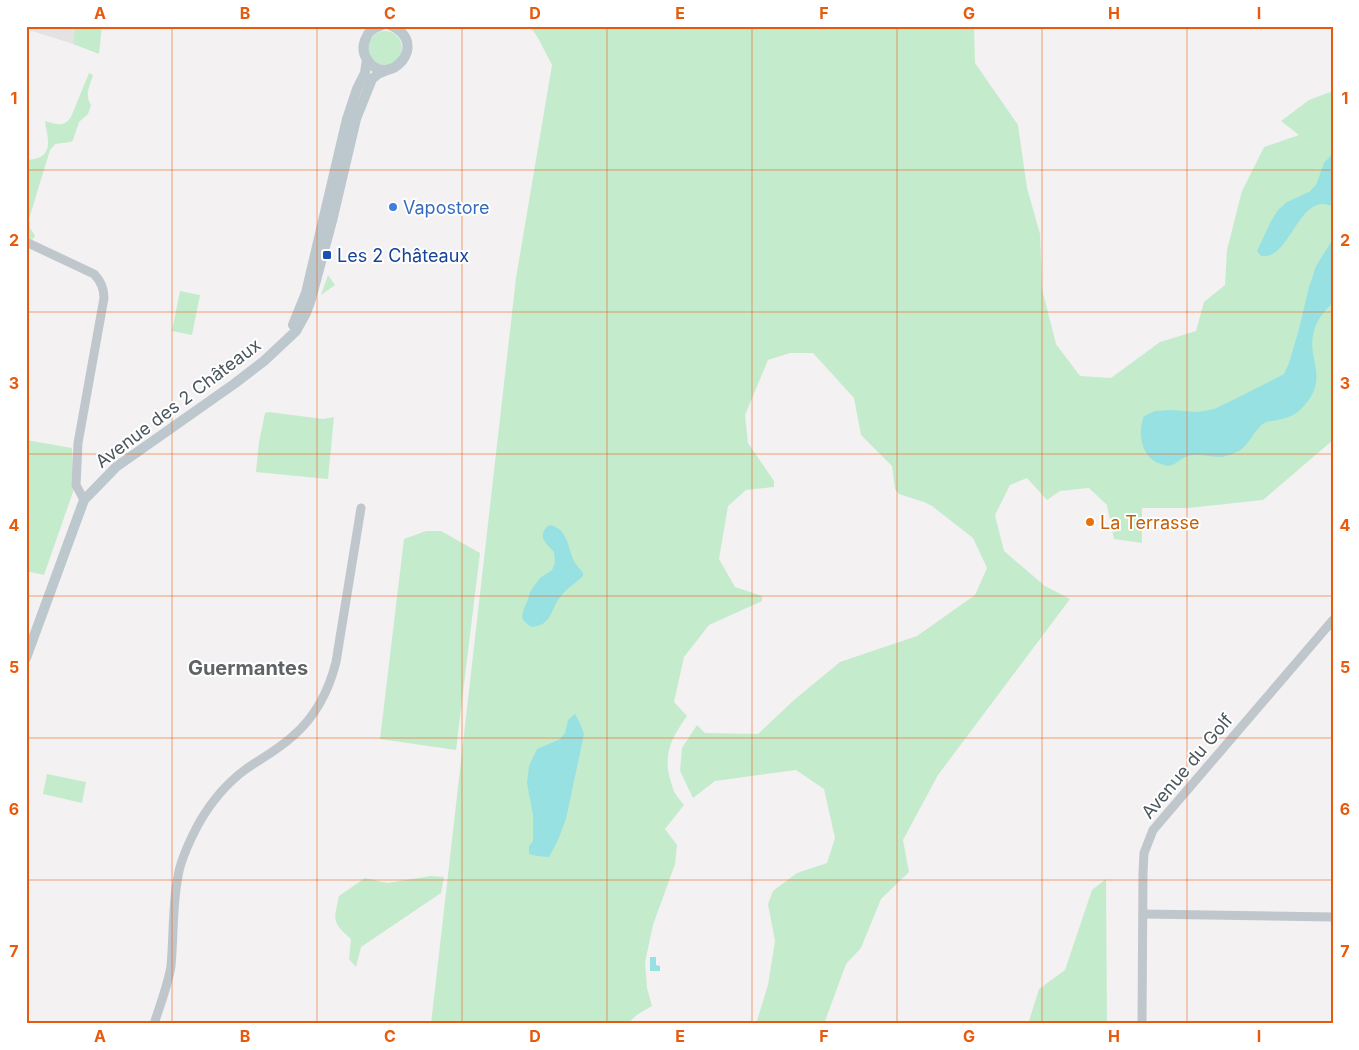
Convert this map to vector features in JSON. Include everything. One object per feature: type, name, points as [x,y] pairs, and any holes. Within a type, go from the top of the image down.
[{"type":"main road","name":"Avenue des 2 Châteaux","points":[[285,341],[306,293],[347,119],[357,89],[365,73],[367,59],[364,53],[365,40],[368,34],[378,27]]},
{"type":"main road","name":"Avenue des 2 Châteaux","points":[[26,658],[84,500],[116,467],[264,361],[296,330],[306,313],[332,221],[356,119],[372,79],[378,74],[395,67],[403,60],[407,50],[406,39],[403,33],[395,27]]},
{"type":"main road","points":[[367,59],[377,68],[390,69]]},
{"type":"street","points":[[26,242],[94,274],[100,280],[104,298],[78,443],[76,485],[84,500]]},
{"type":"street","points":[[154,1024],[170,968],[179,870],[191,838],[213,801],[224,789],[244,771],[293,737],[308,721],[324,696],[332,678],[360,508]]},
{"type":"street","name":"Avenue du Golf","points":[[1142,1024],[1144,853],[1153,830],[1333,620]]},
{"type":"street","points":[[1143,914],[1333,916]]},
{"type":"shaded area","points":[[26,26],[75,26],[73,44],[26,29]]},
{"type":"green space","points":[[75,26],[102,26],[99,54],[73,44]]},
{"type":"green space","points":[[530,26],[974,26],[975,63],[1018,125],[1027,188],[1040,234],[1042,289],[1056,344],[1080,376],[1111,378],[1160,342],[1196,331],[1204,302],[1225,285],[1227,250],[1242,191],[1264,147],[1299,135],[1281,121],[1309,100],[1333,91],[1333,440],[1263,500],[1188,508],[1142,508],[1142,543],[1114,539],[1107,505],[1089,488],[1060,491],[1047,500],[1027,478],[1010,485],[995,515],[1004,551],[1045,586],[1070,599],[938,775],[903,840],[909,872],[881,899],[861,948],[846,964],[824,1024],[756,1024],[768,985],[775,941],[768,904],[773,891],[797,873],[827,863],[835,838],[824,789],[796,770],[715,781],[693,798],[680,771],[682,748],[697,725],[705,733],[758,734],[794,700],[840,662],[917,636],[975,595],[987,568],[973,538],[932,506],[899,494],[895,489],[892,466],[861,435],[854,398],[813,353],[790,353],[768,360],[745,415],[748,443],[774,481],[774,487],[746,490],[728,506],[719,559],[735,587],[762,596],[762,601],[709,625],[684,657],[674,702],[687,716],[677,731],[670,747],[668,772],[674,790],[684,805],[665,829],[677,845],[675,864],[653,925],[645,962],[647,988],[652,1006],[638,1014],[627,1024],[431,1024],[516,278],[552,65]]},
{"type":"green space","points":[[385,31],[392,32],[397,36],[401,41],[401,55],[397,60],[392,64],[385,65],[378,64],[373,60],[369,55],[368,48],[369,41],[373,36],[378,32]]},
{"type":"green space","points":[[89,73],[93,75],[89,86],[88,98],[91,105],[88,114],[79,122],[71,142],[55,144],[50,150],[29,219],[30,228],[35,236],[32,240],[26,237],[26,161],[40,157],[47,149],[48,140],[45,121],[62,124],[71,117]]},
{"type":"green space","points":[[328,275],[335,285],[321,295]]},
{"type":"green space","points":[[180,291],[200,295],[192,335],[172,331]]},
{"type":"green space","points":[[265,413],[323,419],[334,417],[328,479],[256,472],[259,442]]},
{"type":"green space","points":[[26,440],[72,448],[74,489],[44,575],[26,571]]},
{"type":"green space","points":[[426,531],[441,531],[480,553],[456,750],[380,739],[404,539]]},
{"type":"green space","points":[[47,774],[86,782],[82,803],[43,794]]},
{"type":"green space","points":[[431,876],[444,877],[441,893],[361,947],[356,967],[349,959],[351,939],[340,928],[336,920],[335,915],[339,896],[365,878],[387,883]]},
{"type":"green space","points":[[1106,879],[1107,1024],[1028,1024],[1039,989],[1065,970],[1092,890]]},
{"type":"water","points":[[1333,153],[1333,207],[1321,204],[1312,208],[1303,216],[1280,248],[1271,255],[1261,256],[1257,251],[1278,210],[1287,202],[1309,192],[1316,185],[1324,163]]},
{"type":"water","points":[[1333,239],[1333,302],[1315,327],[1312,341],[1316,368],[1315,386],[1312,396],[1304,406],[1298,412],[1288,417],[1266,422],[1258,428],[1241,449],[1230,455],[1220,457],[1191,455],[1168,466],[1154,461],[1142,444],[1141,429],[1144,416],[1155,411],[1198,412],[1214,409],[1284,374],[1289,363],[1316,266]]},
{"type":"water","points":[[549,525],[556,527],[564,535],[572,557],[583,573],[583,576],[562,595],[544,623],[531,627],[523,620],[524,608],[531,590],[540,578],[552,570],[555,563],[554,552],[545,542],[543,536],[545,529]]},
{"type":"water","points":[[575,714],[584,734],[566,819],[549,857],[529,854],[529,846],[533,841],[533,815],[527,783],[529,766],[537,749],[560,739],[565,733],[568,720]]},
{"type":"water","points":[[650,957],[656,957],[656,965],[660,966],[660,971],[650,971]]},
{"type":"place","name":"Vapostore","points":[[393,207]]},
{"type":"place","name":"Les 2 Châteaux","points":[[327,255]]},
{"type":"place","name":"La Terrasse","points":[[1090,522]]},
{"type":"district","name":"Guermantes","points":[[248,668]]}]
